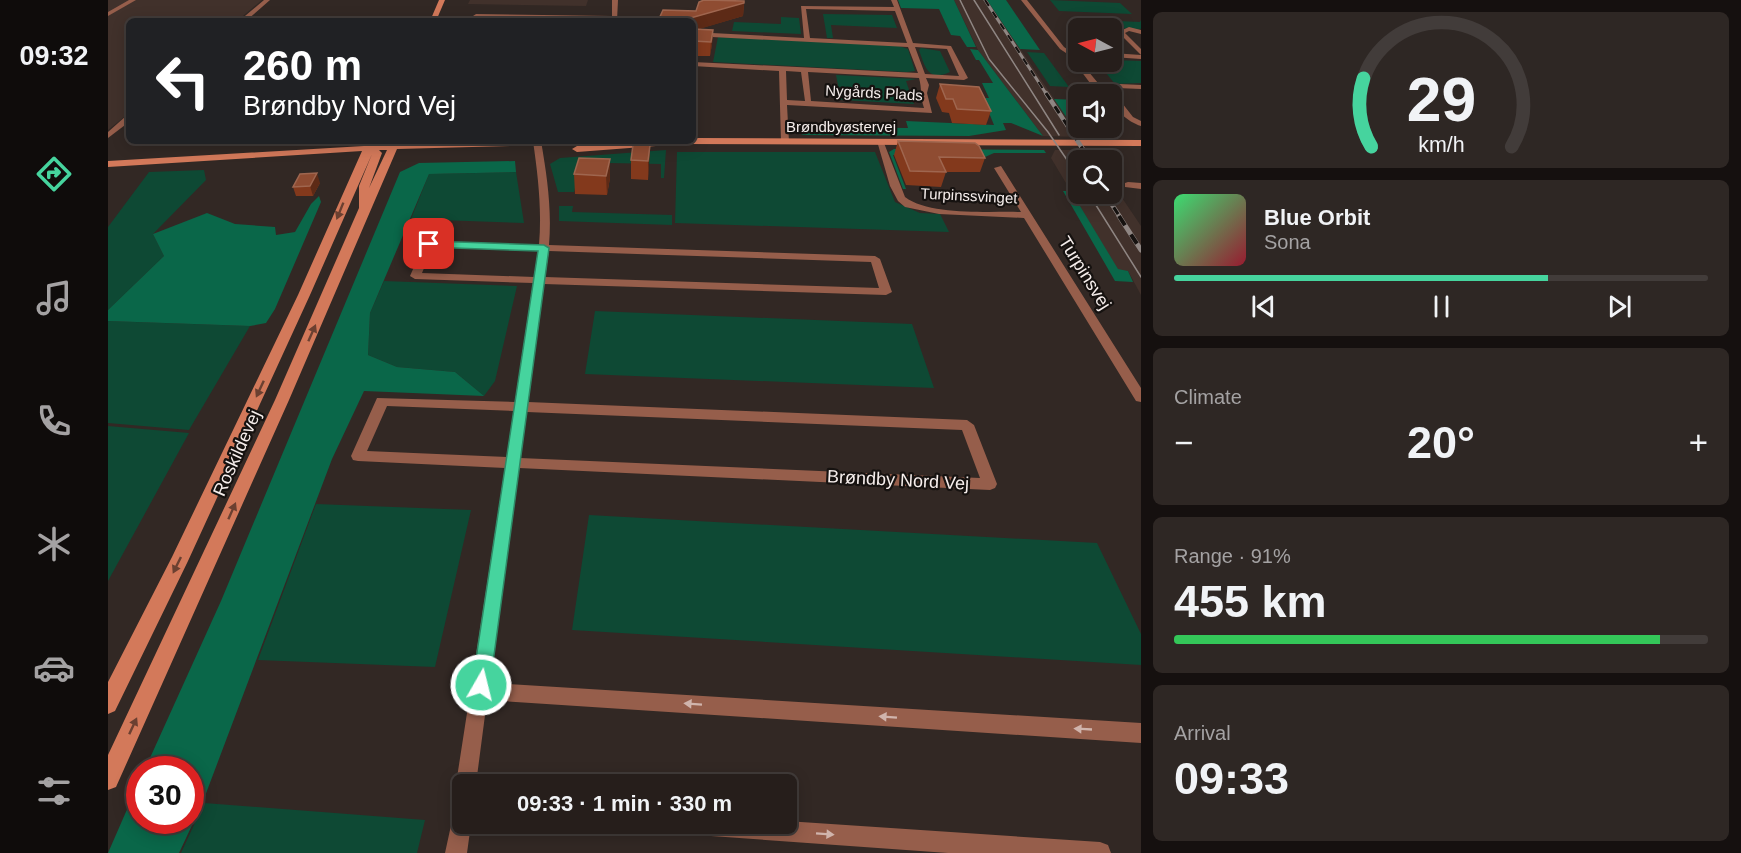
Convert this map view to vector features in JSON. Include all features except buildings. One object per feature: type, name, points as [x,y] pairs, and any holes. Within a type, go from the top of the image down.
[{"type":"main road","points":[[434,18],[442,0]]},
{"type":"main road","name":"Brøndbyøstervej","points":[[696,142],[1141,143]]},
{"type":"main road","name":"Brøndbyøstervej","points":[[380,150],[470,148],[488,144]]},
{"type":"main road","name":"Brøndbyøstervej","points":[[514,144],[537,145]]},
{"type":"main road","name":"Brøndbyøstervej","points":[[380,150],[586,144]]},
{"type":"main road","points":[[108,164],[380,150]]},
{"type":"main road","points":[[238,157],[380,150]]},
{"type":"main road","name":"Roskildevej","points":[[108,779],[277,411],[363,213],[380,150]]},
{"type":"main road","name":"Roskildevej","points":[[108,704],[179,561],[289,327],[380,150]]},
{"type":"street","points":[[108,14],[133,0]]},
{"type":"street","points":[[246,18],[267,0]]},
{"type":"street","points":[[614,18],[615,0]]},
{"type":"street","points":[[1024,0],[1062,48],[1068,51]]},
{"type":"street","name":"Nygårds Plads","points":[[783,102],[929,111],[923,93],[925,85],[923,76],[895,4],[802,7],[807,40]]},
{"type":"street","points":[[476,16],[568,18]]},
{"type":"street","points":[[1141,32],[1125,29],[1121,32],[1141,55]]},
{"type":"street","name":"Nygårds Plads","points":[[696,34],[949,46],[964,78],[696,64]]},
{"type":"street","points":[[1122,56],[1141,55]]},
{"type":"street","points":[[783,69],[785,142]]},
{"type":"street","name":"Nygårds Plads","points":[[804,70],[808,100]]},
{"type":"street","points":[[1122,86],[1141,87]]},
{"type":"street","points":[[1129,86],[1136,95]]},
{"type":"street","points":[[1122,109],[1130,119],[1141,124]]},
{"type":"street","points":[[108,136],[126,121]]},
{"type":"street","name":"Turpinssvinget","points":[[880,143],[901,199],[909,206],[926,210],[1027,214]]},
{"type":"street","points":[[468,774],[544,248],[544,189],[537,145]]},
{"type":"street","name":"Turpinsvej","points":[[998,168],[1141,398]]},
{"type":"street","points":[[1128,185],[1141,186]]},
{"type":"street","points":[[429,244],[544,248],[875,259],[886,292],[415,276],[429,244]]},
{"type":"street","name":"Brøndby Nord Vej","points":[[382,401],[521,406],[967,425],[990,484],[358,456],[382,401]]},
{"type":"street","points":[[480,691],[1141,733]]},
{"type":"street","points":[[797,832],[1100,853]]},
{"type":"street","points":[[456,853],[459,834]]},
{"type":"shaded area","points":[[108,0],[262,0],[241,18],[126,18],[126,115],[108,130]]},
{"type":"shaded area","points":[[470,0],[588,0],[586,6],[468,4]]},
{"type":"shaded area","points":[[954,0],[987,0],[1068,119],[1068,137],[1043,136],[978,50]]},
{"type":"shaded area","points":[[1055,150],[1068,150],[1068,186],[1051,158]]},
{"type":"shaded area","points":[[1122,198],[1141,226],[1141,295],[1128,271],[1118,270],[1079,204],[1122,204]]},
{"type":"green space","points":[[898,0],[954,0],[976,47],[967,47],[960,36],[951,35],[939,9],[901,8]]},
{"type":"green space","points":[[987,0],[1006,0],[1040,50],[1020,49]]},
{"type":"green space","points":[[1050,0],[1120,3],[1132,14],[1059,11]]},
{"type":"green space","points":[[823,14],[892,15],[897,28],[831,25],[833,38],[827,38]]},
{"type":"green space","points":[[781,17],[799,18],[801,34],[732,31],[734,22],[781,24]]},
{"type":"green space","points":[[1141,20],[1141,29],[1122,28],[1122,21],[1140,22]]},
{"type":"green space","points":[[718,37],[899,46],[908,49],[915,71],[713,62]]},
{"type":"green space","points":[[921,48],[940,51],[950,72],[937,75],[928,71],[919,50]]},
{"type":"green space","points":[[970,49],[978,50],[1043,136],[1011,123],[1003,123],[1006,130],[969,136],[803,135],[796,132],[794,127],[908,128],[906,121],[994,125],[983,98],[989,98],[982,83],[993,83]]},
{"type":"green space","points":[[1027,52],[1044,53],[1068,87],[1050,86]]},
{"type":"green space","points":[[1122,60],[1141,61],[1141,83],[1115,84],[1105,72],[1122,72]]},
{"type":"green space","points":[[836,75],[916,79],[906,81],[914,104],[841,100]]},
{"type":"green space","points":[[1054,99],[1068,100],[1068,119]]},
{"type":"green space","points":[[894,149],[1044,150],[1046,153],[994,153],[985,157],[893,155],[906,189],[903,189],[889,152]]},
{"type":"green space","points":[[666,150],[664,178],[661,178],[661,164],[610,163],[608,170],[580,170],[574,192],[558,192],[550,164],[560,158]]},
{"type":"green space","points":[[677,152],[875,152],[895,202],[920,213],[940,214],[949,232],[675,223]]},
{"type":"green space","points":[[515,161],[516,172],[429,174],[370,313],[368,355],[397,367],[455,372],[484,396],[364,391],[332,459],[204,799],[204,756],[151,756],[221,601],[400,172],[419,163]]},
{"type":"green space","points":[[204,170],[206,180],[153,234],[164,256],[108,310],[108,227],[149,172]]},
{"type":"green space","points":[[516,172],[524,223],[411,219],[429,174]]},
{"type":"green space","points":[[319,196],[321,202],[275,309],[266,323],[250,326],[108,321],[108,310],[164,256],[153,234],[207,213],[235,224],[275,227],[276,235],[295,232],[311,204]]},
{"type":"green space","points":[[1071,204],[1079,204],[1118,269],[1128,271],[1133,282],[1115,281]]},
{"type":"green space","points":[[559,206],[573,206],[572,212],[672,215],[672,225],[559,221]]},
{"type":"green space","points":[[384,281],[517,286],[495,381],[484,396],[455,372],[397,367],[368,355],[370,313]]},
{"type":"green space","points":[[595,311],[912,324],[934,388],[585,374]]},
{"type":"green space","points":[[108,321],[250,326],[189,430],[108,423]]},
{"type":"green space","points":[[108,426],[189,433],[108,581]]},
{"type":"green space","points":[[316,504],[471,510],[435,667],[258,660]]},
{"type":"green space","points":[[589,515],[1097,543],[1141,634],[1141,665],[572,630]]},
{"type":"green space","points":[[204,803],[425,820],[417,853],[181,853],[190,834],[204,834]]},
{"type":"green space","points":[[126,812],[126,834],[188,834],[179,853],[108,853]]},
{"type":"tram line","points":[[960,0],[989,59],[1048,132],[1068,161]]},
{"type":"tram line","points":[[974,0],[1059,135]]},
{"type":"tram line","points":[[1095,204],[1141,277]]},
{"type":"railway","points":[[985,0],[1047,95]]},
{"type":"railway","points":[[1046,93],[1083,150]]},
{"type":"railway","points":[[1112,204],[1120,217]]},
{"type":"railway","points":[[1119,216],[1141,250]]},
{"type":"route","points":[[429,244],[544,248],[481,685]]}]
